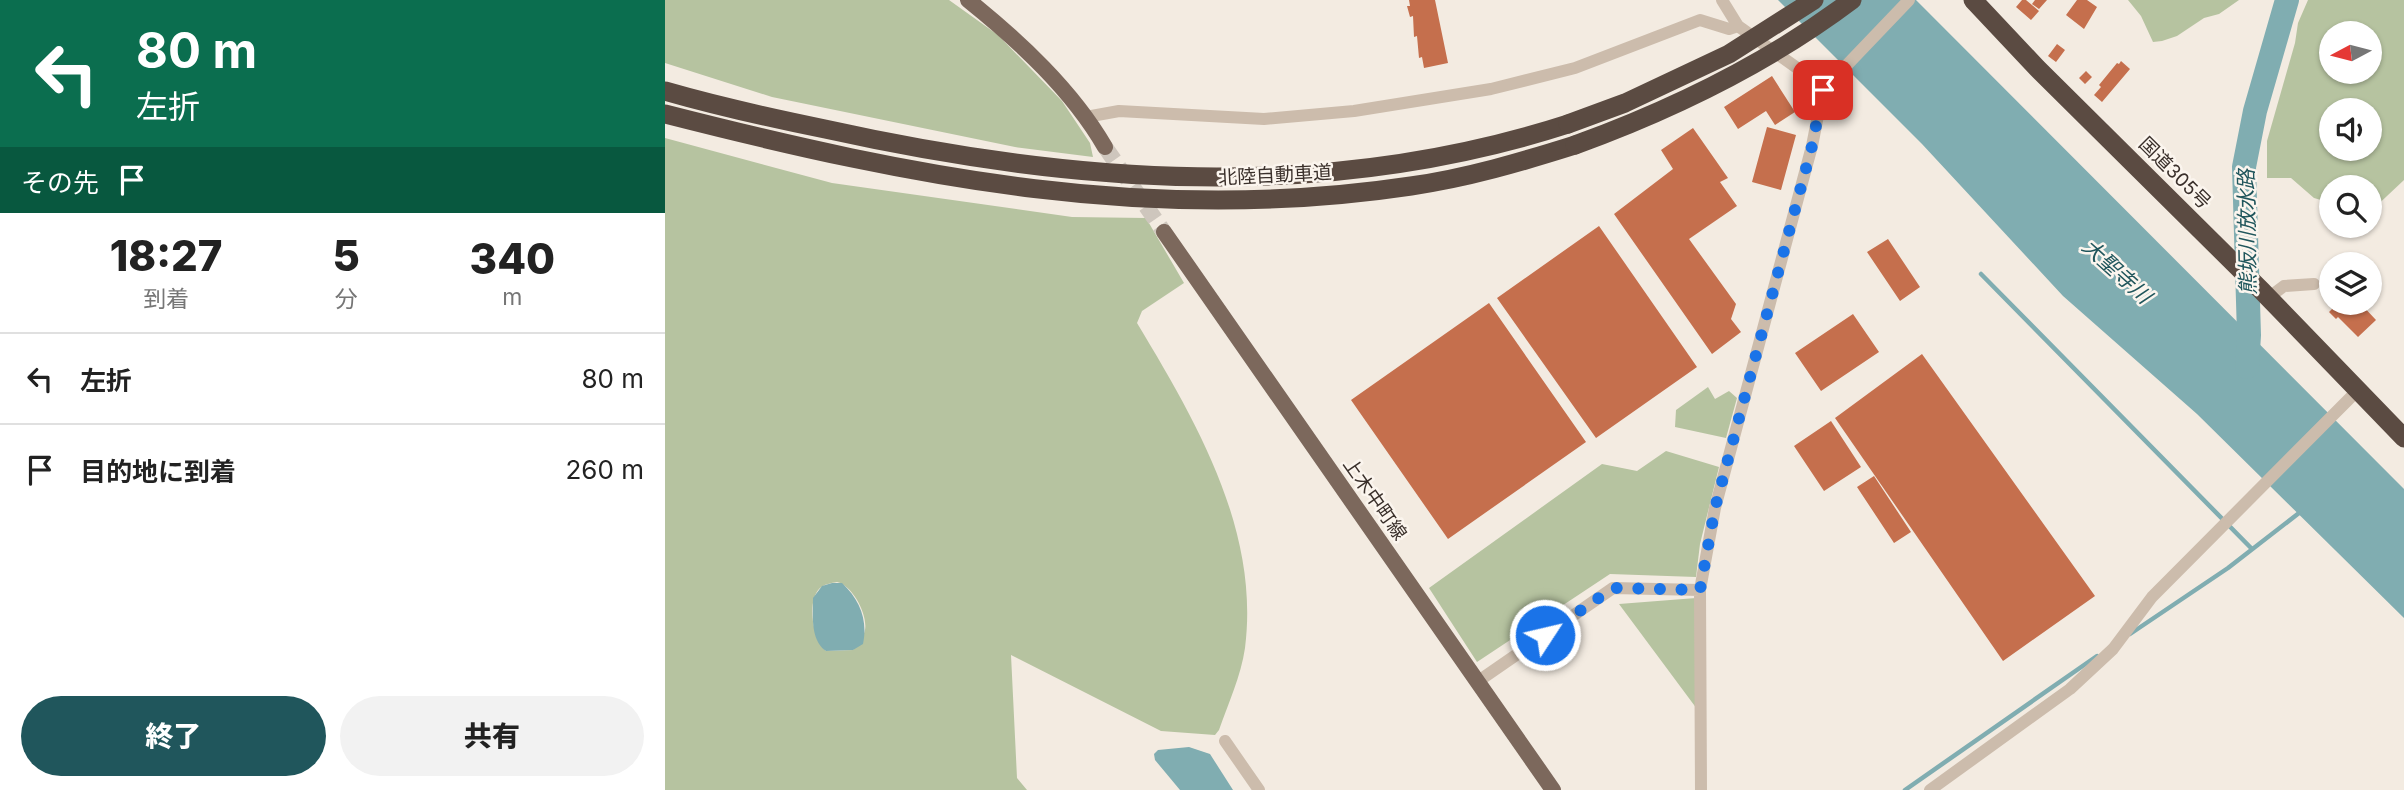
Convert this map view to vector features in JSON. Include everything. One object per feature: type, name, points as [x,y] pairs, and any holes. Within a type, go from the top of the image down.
[{"type":"highway","name":"北陸自動車道","points":[[665,91],[803,125],[943,153],[1046,168],[1162,177],[1291,176],[1397,165],[1465,153],[1568,124],[1625,103],[1716,60],[1814,0]]},
{"type":"highway","name":"北陸自動車道","points":[[665,114],[773,141],[939,176],[1066,193],[1164,200],[1291,199],[1389,189],[1469,175],[1575,145],[1686,101],[1737,75],[1852,0]]},
{"type":"highway","name":"国道305号","points":[[1973,0],[2036,68],[2265,294],[2404,438]]},
{"type":"main road","points":[[968,0],[1038,62],[1086,117],[1105,147]]},
{"type":"main road","name":"上木中町線","points":[[1164,232],[1553,790]]},
{"type":"street","points":[[1722,0],[1738,26],[1807,75],[1823,90]]},
{"type":"street","points":[[1701,790],[1700,590],[1715,508],[1812,146],[1823,90],[1909,0]]},
{"type":"street","points":[[1086,117],[1119,111],[1264,119],[1355,111],[1491,89],[1575,68],[1700,20],[1728,29],[1738,26]]},
{"type":"street","points":[[2265,294],[2284,286],[2314,284]]},
{"type":"street","points":[[1930,790],[2070,689],[2113,649],[2153,597],[2358,390]]},
{"type":"street","points":[[1478,682],[1613,588],[1700,590]]},
{"type":"street","points":[[1225,741],[1259,790]]},
{"type":"green space","points":[[665,0],[949,0],[998,35],[1062,101],[1090,143],[1093,157],[1015,147],[772,97],[665,63]]},
{"type":"green space","points":[[2128,0],[2239,0],[2177,36],[2153,42],[2141,16]]},
{"type":"green space","points":[[2308,0],[2404,0],[2404,180],[2382,201],[2382,175],[2319,175],[2319,199],[2291,178],[2267,178],[2267,141],[2295,43],[2298,23]]},
{"type":"green space","points":[[665,138],[832,183],[1072,217],[1146,218],[1184,283],[1142,311],[1137,323],[1181,399],[1219,478],[1243,561],[1247,604],[1245,648],[1234,690],[1215,735],[1161,731],[1011,655],[1017,778],[1027,790],[665,790]],"holes":[[[837,582],[853,594],[861,609],[865,630],[853,650],[826,651],[821,646],[815,630],[813,602],[820,588]]]},
{"type":"green space","points":[[1708,387],[1715,399],[1729,391],[1737,398],[1726,438],[1675,427],[1676,410]]},
{"type":"green space","points":[[1666,451],[1719,467],[1700,544],[1696,577],[1610,574],[1477,662],[1429,588],[1602,464],[1637,471]]},
{"type":"green space","points":[[1696,598],[1697,709],[1619,604]]},
{"type":"water","name":"大聖寺川","points":[[1778,0],[1916,0],[2404,489],[2404,618],[2197,414],[2063,296],[1922,144]]},
{"type":"water","points":[[842,583],[854,596],[861,611],[863,644],[853,650],[826,651],[815,634],[813,598],[822,586]]},
{"type":"water","points":[[1189,747],[1210,754],[1233,790],[1180,790],[1155,760],[1154,754],[1158,750]]},
{"type":"building","points":[[1409,0],[1435,0],[1448,63],[1424,68],[1422,57],[1419,58],[1417,36],[1414,37],[1413,16],[1410,17],[1407,6],[1410,6]]},
{"type":"building","points":[[2022,0],[2026,0],[2039,11],[2031,20],[2016,7]]},
{"type":"building","points":[[2035,0],[2047,0],[2039,9],[2032,4]]},
{"type":"building","points":[[2077,0],[2087,0],[2097,7],[2084,29],[2066,15]]},
{"type":"building","points":[[2057,44],[2065,50],[2056,62],[2048,56]]},
{"type":"building","points":[[2121,61],[2130,69],[2102,102],[2094,95],[2101,87],[2099,85]]},
{"type":"building","points":[[2086,71],[2092,77],[2085,84],[2079,78]]},
{"type":"building","points":[[1772,76],[1795,112],[1775,125],[1766,111],[1738,129],[1724,107]]},
{"type":"building","points":[[1767,127],[1796,135],[1781,190],[1752,182]]},
{"type":"building","points":[[1693,128],[1728,178],[1720,182],[1737,206],[1689,239],[1736,304],[1731,319],[1741,332],[1712,354],[1614,214],[1673,169],[1661,150]]},
{"type":"building","points":[[1599,226],[1697,367],[1596,438],[1497,298]]},
{"type":"building","points":[[1888,239],[1920,287],[1900,301],[1867,252]]},
{"type":"building","points":[[1489,303],[1586,442],[1448,539],[1351,400]]},
{"type":"building","points":[[1853,314],[1879,352],[1821,391],[1795,353]]},
{"type":"building","points":[[2332,315],[2371,315],[2376,320],[2358,337],[2338,317],[2336,319]]},
{"type":"building","points":[[1922,354],[2095,596],[2003,661],[1835,418]]},
{"type":"building","points":[[1831,421],[1861,467],[1824,491],[1794,446]]},
{"type":"building","points":[[1874,476],[1911,532],[1894,543],[1857,487]]},
{"type":"waterway","name":"熊坂川放水路","points":[[2247,367],[2249,335],[2244,167],[2255,111],[2287,0]]},
{"type":"waterway","points":[[1981,274],[2252,549]]},
{"type":"waterway","points":[[2130,634],[2228,568],[2299,513]]},
{"type":"waterway","points":[[1905,790],[2097,656]]},
{"type":"tunnel","points":[[1105,147],[1164,232]]},
{"type":"route","points":[[1545,635],[1613,588],[1700,590],[1715,508],[1812,146],[1823,90]]}]
